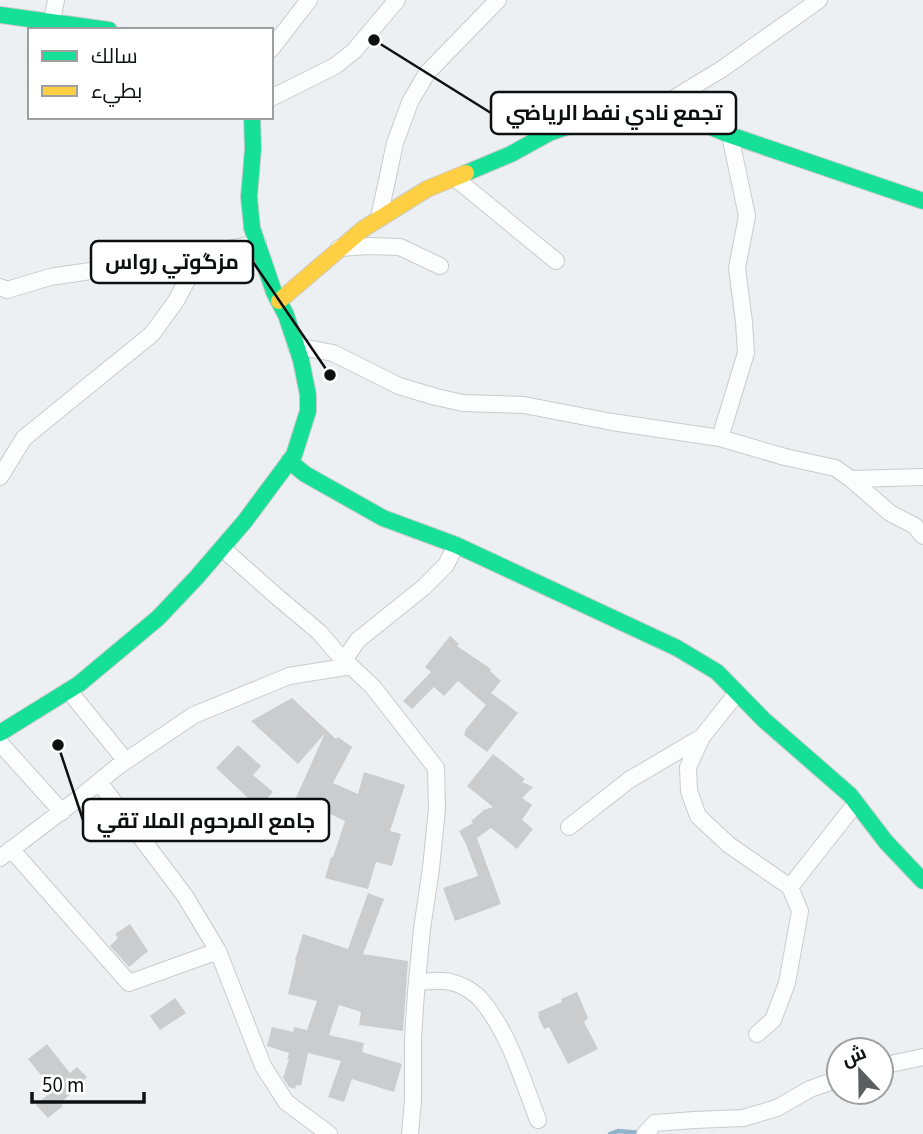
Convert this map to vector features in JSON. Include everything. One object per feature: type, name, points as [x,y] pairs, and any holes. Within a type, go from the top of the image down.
[{"type":"street","points":[[52,21],[56,0]]},
{"type":"street","points":[[273,47],[309,0]]},
{"type":"street","points":[[273,97],[335,66],[354,51],[397,0]]},
{"type":"street","points":[[379,218],[395,143],[410,102],[427,73],[498,0]]},
{"type":"street","points":[[653,111],[722,69],[818,0]]},
{"type":"street","points":[[0,15],[96,28]]},
{"type":"street","points":[[279,301],[363,229],[427,189],[511,154],[549,132],[581,122],[653,111],[682,115],[730,135],[923,201]]},
{"type":"street","points":[[0,733],[79,684],[158,618],[222,548],[271,488],[294,455],[301,438],[308,411],[301,360],[252,228],[249,197],[253,149],[252,119]]},
{"type":"street","points":[[720,438],[746,353],[737,268],[747,216],[730,135]]},
{"type":"street","points":[[455,178],[556,261]]},
{"type":"street","points":[[0,477],[24,438],[152,334],[177,301],[194,267],[218,251],[258,243]]},
{"type":"street","points":[[339,248],[400,247],[440,266]]},
{"type":"street","points":[[0,287],[7,290],[50,278],[158,261],[194,267]]},
{"type":"street","points":[[296,346],[333,353],[398,386],[463,403],[524,405],[612,422],[720,438],[835,468],[890,513],[915,526],[923,536]]},
{"type":"street","points":[[289,461],[305,474],[383,518],[456,545],[677,648],[717,672],[764,720],[850,795],[886,842],[923,881]]},
{"type":"street","points":[[851,479],[923,477]]},
{"type":"street","points":[[348,663],[358,640],[424,587],[446,565],[456,545]]},
{"type":"street","points":[[222,548],[319,632],[373,687],[436,768],[436,821],[417,982],[410,1134]]},
{"type":"street","points":[[218,951],[129,982],[6,854],[126,761],[194,715],[289,676],[348,663]]},
{"type":"street","points":[[69,691],[126,761]]},
{"type":"street","points":[[737,692],[702,737],[688,767],[689,791],[698,816],[729,845],[790,887],[800,911],[787,983],[773,1020],[757,1034]]},
{"type":"street","points":[[569,827],[629,780],[702,737]]},
{"type":"street","points":[[0,743],[62,812]]},
{"type":"street","points":[[99,782],[185,896],[218,951],[263,1066],[286,1102],[329,1134]]},
{"type":"street","points":[[790,887],[856,803]]},
{"type":"street","points":[[417,982],[449,981],[466,988],[481,999],[501,1031],[538,1120]]},
{"type":"street","points":[[895,1063],[923,1058]]},
{"type":"street","points":[[645,1134],[654,1124],[743,1118],[777,1108],[810,1089],[825,1084]]},
{"type":"building","points":[[450,636],[459,644],[457,646],[491,669],[501,681],[491,693],[518,713],[487,752],[464,735],[486,705],[458,681],[444,696],[434,687],[412,709],[403,701],[431,672],[425,667]]},
{"type":"building","points":[[292,698],[336,739],[338,737],[352,747],[333,783],[358,794],[364,772],[405,785],[390,831],[401,834],[392,866],[376,862],[368,889],[325,878],[345,821],[296,798],[325,733],[298,764],[251,721]]},
{"type":"building","points":[[238,745],[261,766],[253,775],[273,792],[259,808],[216,768]]},
{"type":"building","points":[[493,754],[525,779],[522,782],[533,787],[522,798],[532,805],[522,820],[533,829],[517,849],[491,828],[477,838],[501,904],[455,921],[443,888],[478,876],[459,831],[473,823],[471,821],[484,810],[493,807],[467,786]]},
{"type":"building","points":[[368,893],[384,899],[363,954],[408,961],[403,1031],[359,1025],[361,1012],[339,1005],[329,1035],[364,1043],[362,1052],[402,1064],[394,1092],[352,1079],[344,1102],[328,1097],[341,1061],[308,1053],[301,1086],[296,1085],[295,1089],[289,1087],[283,1078],[289,1053],[267,1046],[272,1027],[293,1032],[294,1027],[307,1030],[317,1001],[288,994],[303,934],[348,949]]},
{"type":"building","points":[[130,924],[148,951],[129,967],[110,946],[118,938],[115,934]]},
{"type":"building","points":[[577,992],[588,1018],[584,1022],[598,1049],[568,1064],[549,1027],[544,1029],[538,1012]]},
{"type":"building","points":[[175,998],[186,1013],[160,1030],[150,1016]]},
{"type":"building","points":[[47,1044],[70,1073],[77,1067],[87,1077],[61,1103],[63,1106],[48,1118],[36,1105],[53,1090],[28,1059]]},
{"type":"waterway","points":[[610,1134],[618,1131],[641,1133]]},
{"type":"traffic: fast","points":[[0,15],[94,28]]},
{"type":"traffic: fast","points":[[466,173],[511,154],[549,133],[581,122],[653,111],[682,115],[730,135],[923,201]]},
{"type":"traffic: fast","points":[[0,733],[79,684],[158,618],[245,521],[294,455],[308,411],[308,395],[301,360],[286,315],[274,292],[252,228],[249,197],[253,149],[252,119]]},
{"type":"traffic: fast","points":[[289,461],[305,474],[383,518],[456,545],[677,648],[717,672],[764,720],[850,795],[886,842],[923,881]]},
{"type":"traffic: slow","points":[[279,301],[363,229],[427,189],[466,173]]},
{"type":"place","name":"تجمع نادي نفط الرياضي","points":[[374,40]]},
{"type":"place","name":"مزگوتي رواس","points":[[330,375]]},
{"type":"place","name":"جامع المرحوم الملا تقي","points":[[58,745]]}]
